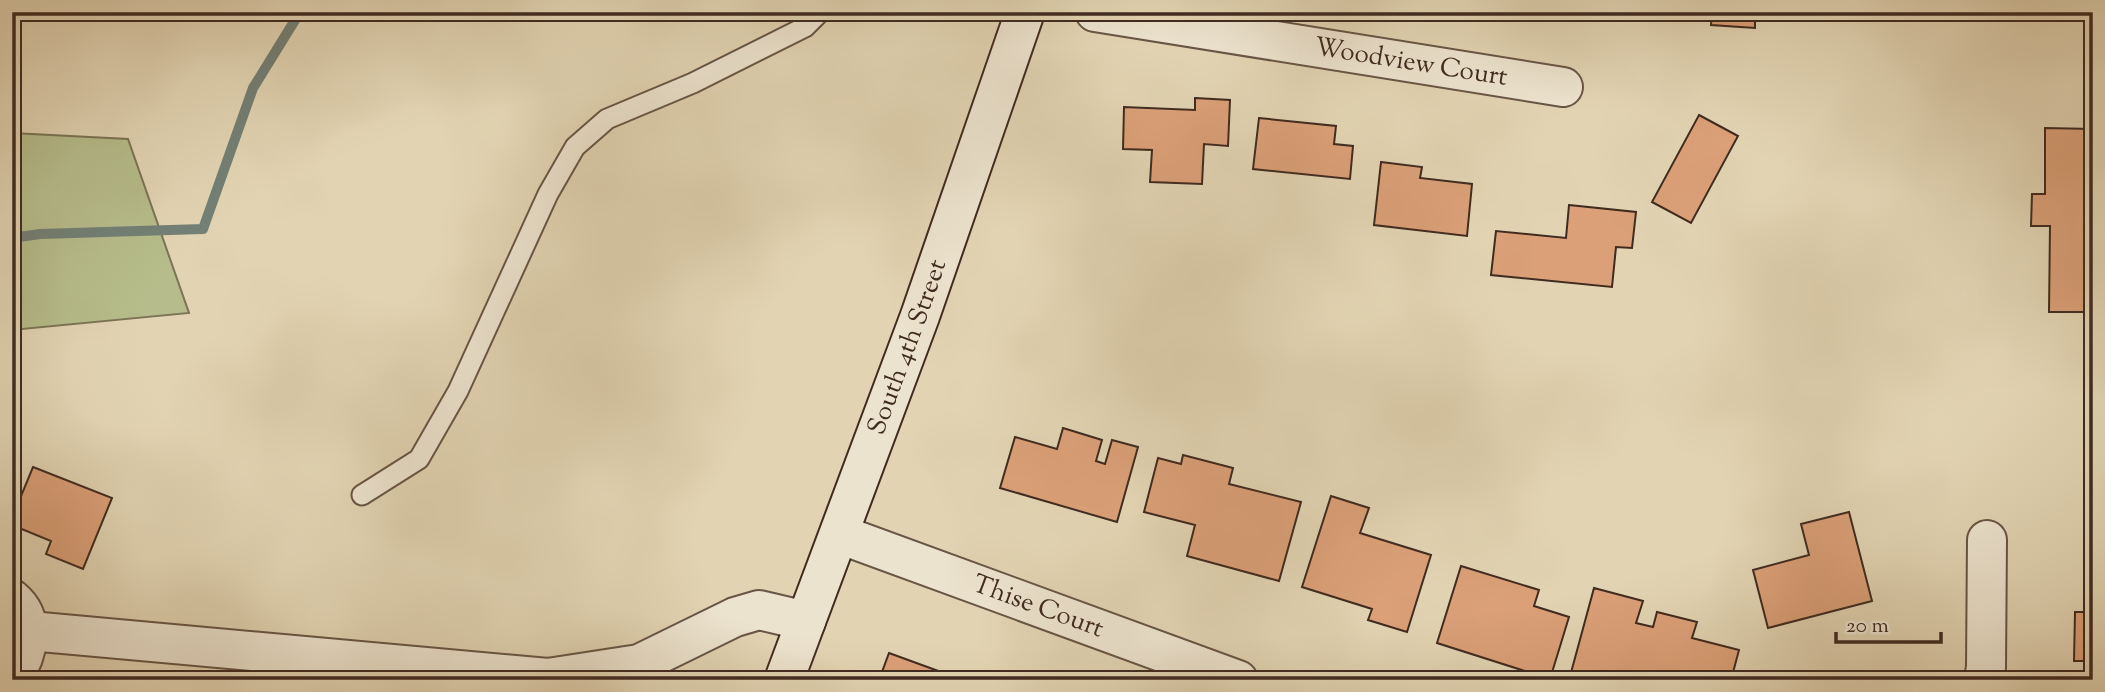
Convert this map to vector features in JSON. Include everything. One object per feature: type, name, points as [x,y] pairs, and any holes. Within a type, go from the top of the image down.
[{"type":"street","name":"South 4th Street","points":[[784,680],[920,316],[1025,12]]},
{"type":"street","name":"Woodview Court","points":[[1096,12],[1563,87]]},
{"type":"street","name":"Thise Court","points":[[839,534],[1238,680]]},
{"type":"street","points":[[1984,680],[1987,540]]},
{"type":"street","points":[[12,679],[24,657],[21,615],[548,678],[639,664],[735,617],[759,610],[806,621]]},
{"type":"lane","points":[[362,495],[419,459],[458,391],[548,194],[575,147],[607,119],[692,83],[805,27],[820,12]]},
{"type":"green space","points":[[12,133],[128,139],[189,313],[12,330]]},
{"type":"building","points":[[1712,12],[1755,12],[1755,28],[1711,25]]},
{"type":"building","points":[[1195,98],[1230,100],[1228,146],[1204,144],[1202,184],[1150,182],[1152,150],[1123,149],[1124,107],[1195,110]]},
{"type":"building","points":[[1699,115],[1738,136],[1691,223],[1652,202]]},
{"type":"building","points":[[1259,118],[1336,126],[1334,144],[1353,146],[1350,179],[1253,169]]},
{"type":"building","points":[[2045,128],[2093,129],[2093,312],[2049,312],[2050,226],[2031,226],[2032,194],[2045,194]]},
{"type":"building","points":[[1381,162],[1422,167],[1420,178],[1472,184],[1467,236],[1374,225]]},
{"type":"building","points":[[1569,205],[1636,212],[1632,248],[1616,247],[1612,287],[1491,275],[1496,231],[1566,238]]},
{"type":"building","points":[[1063,428],[1102,440],[1096,461],[1105,464],[1112,440],[1138,447],[1117,522],[1000,488],[1015,437],[1057,449]]},
{"type":"building","points":[[1183,455],[1233,468],[1229,484],[1301,502],[1279,581],[1187,556],[1195,525],[1144,512],[1158,458],[1181,464]]},
{"type":"building","points":[[33,467],[112,498],[83,569],[46,554],[51,541],[12,525],[12,518]]},
{"type":"building","points":[[1331,496],[1369,508],[1360,533],[1431,555],[1407,632],[1368,620],[1372,609],[1302,587]]},
{"type":"building","points":[[1849,512],[1872,601],[1768,628],[1753,570],[1809,555],[1801,524]]},
{"type":"building","points":[[1461,566],[1539,590],[1534,606],[1569,617],[1550,679],[1437,643]]},
{"type":"building","points":[[1594,588],[1643,601],[1636,623],[1653,627],[1657,612],[1697,622],[1692,638],[1739,650],[1731,680],[1569,680]]},
{"type":"building","points":[[2075,612],[2093,612],[2093,661],[2074,661]]},
{"type":"building","points":[[889,653],[963,680],[879,680]]},
{"type":"waterway","points":[[12,238],[40,234],[203,229],[253,88],[300,12]]}]
